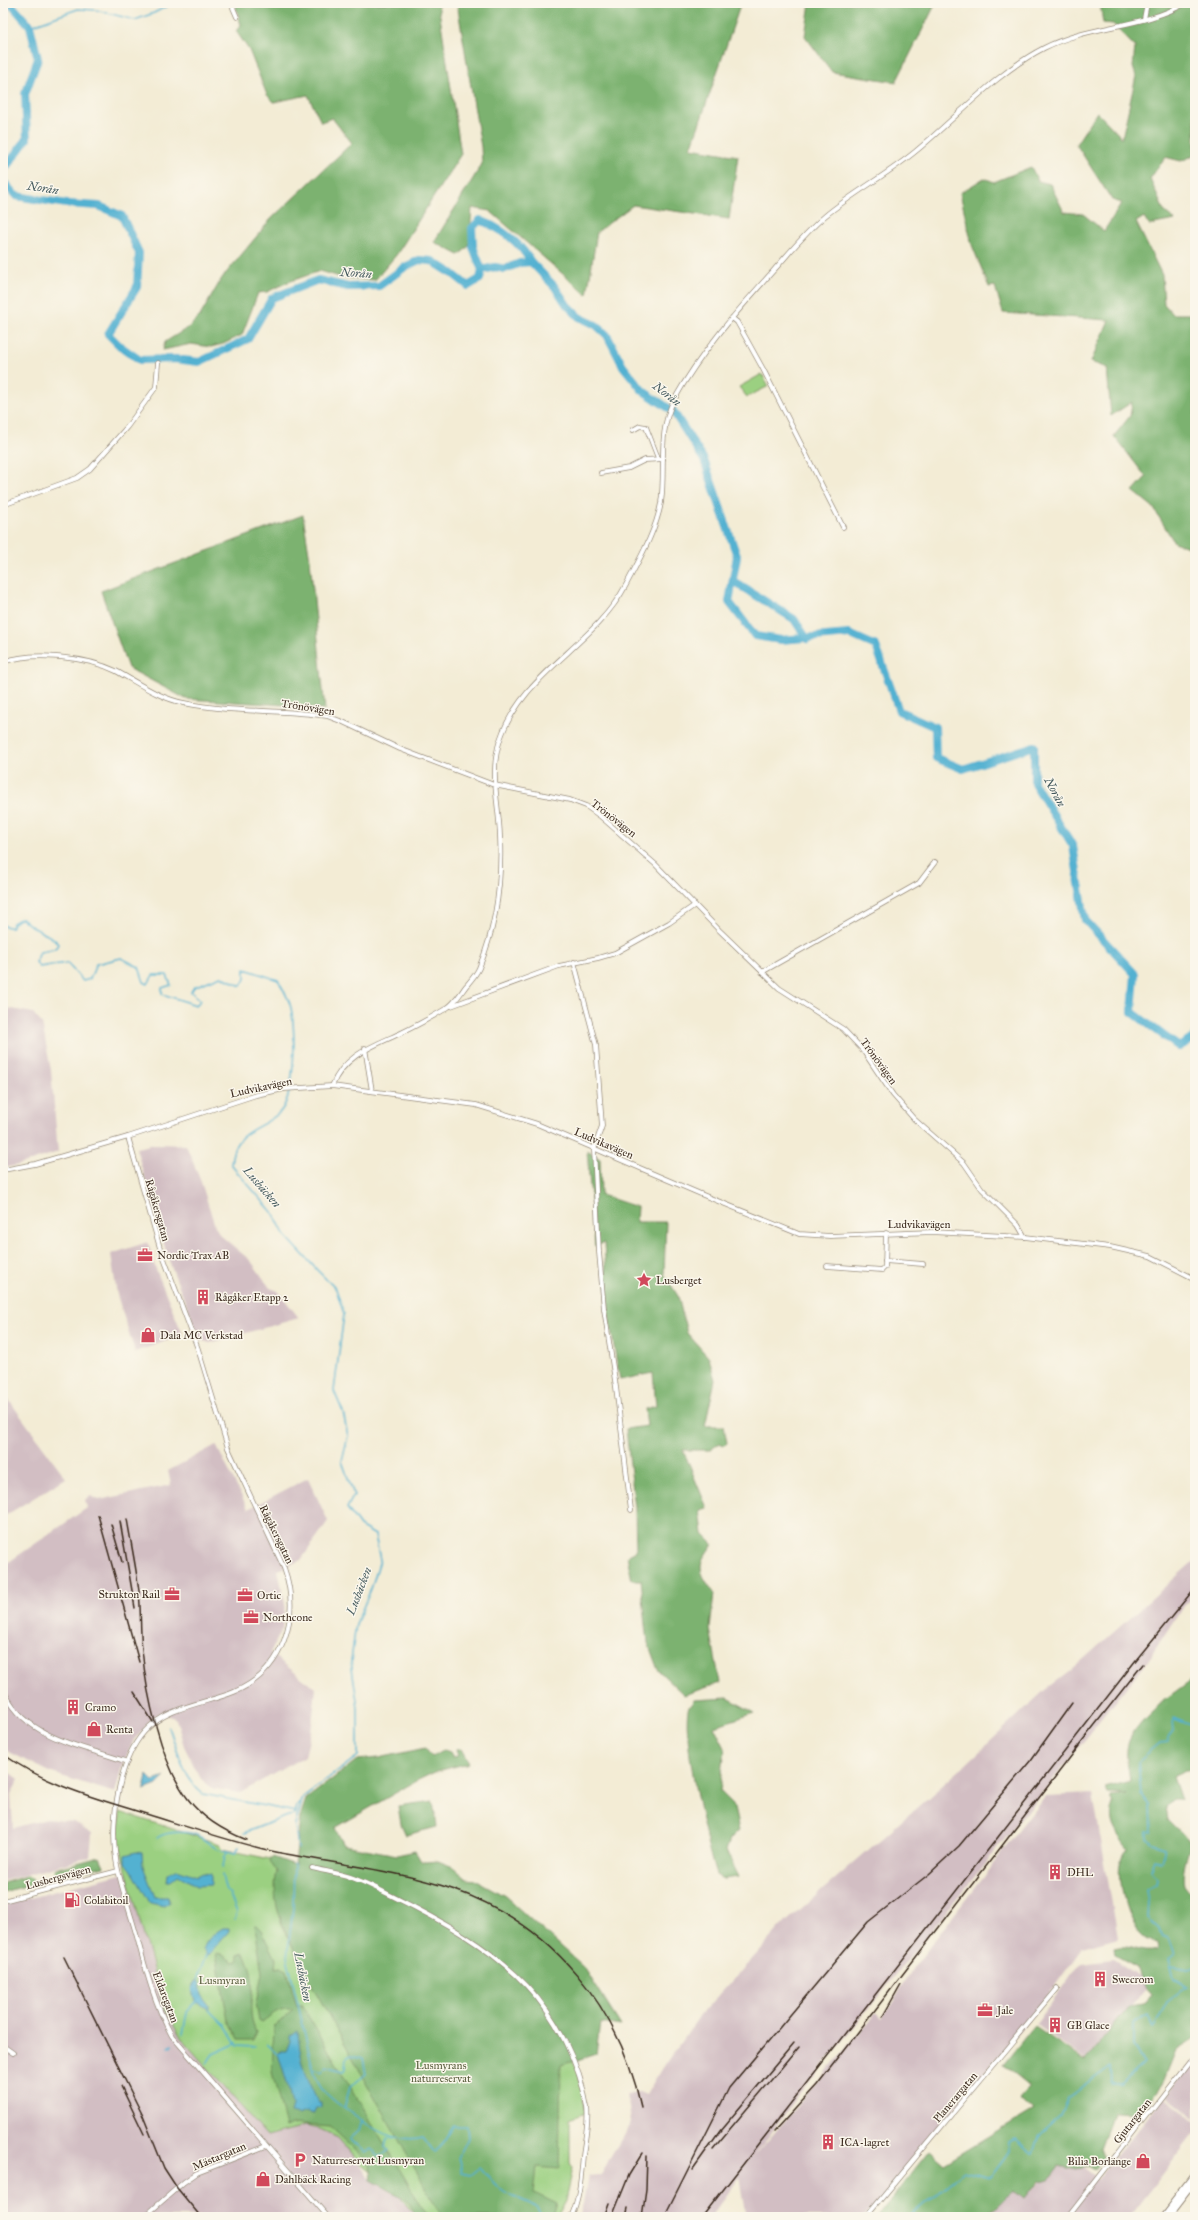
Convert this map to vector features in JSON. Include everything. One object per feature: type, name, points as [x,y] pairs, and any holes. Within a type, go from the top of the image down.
[{"type":"highway","points":[[1162,2217],[1195,2174]]},
{"type":"highway","points":[[1168,2217],[1195,2182]]},
{"type":"street","points":[[231,3],[237,18]]},
{"type":"street","points":[[1144,19],[1147,3]]},
{"type":"street","points":[[450,1006],[477,973],[489,940],[501,877],[500,833],[494,785],[497,748],[505,727],[514,710],[540,677],[602,620],[627,584],[657,519],[662,491],[660,458],[667,419],[676,396],[706,352],[732,318],[823,218],[845,200],[884,175],[915,152],[1023,60],[1068,38],[1144,19],[1174,9],[1186,3]]},
{"type":"street","points":[[732,318],[737,322],[763,369],[843,527]]},
{"type":"street","points":[[3,505],[77,478],[90,469],[127,427],[156,387],[158,363]]},
{"type":"street","points":[[633,430],[640,426],[646,427],[660,458]]},
{"type":"street","points":[[601,473],[629,468],[645,460],[660,458]]},
{"type":"street","name":"Trönövägen","points":[[3,661],[30,657],[75,660],[111,669],[161,695],[182,703],[326,716],[343,722],[400,749],[494,785],[570,800],[586,806],[600,816],[655,864],[779,988],[842,1029],[857,1044],[893,1095],[914,1119],[964,1163],[982,1189],[1018,1226],[1025,1237]]},
{"type":"street","points":[[762,972],[919,883],[934,862]]},
{"type":"street","points":[[332,1086],[336,1076],[346,1064],[365,1048],[402,1033],[450,1006],[574,962],[598,958],[615,952],[669,923],[695,905]]},
{"type":"street","points":[[574,962],[596,1045],[602,1126],[594,1149],[604,1309],[632,1510]]},
{"type":"street","points":[[365,1048],[372,1091]]},
{"type":"street","name":"Ludvikavägen","points":[[3,1170],[35,1164],[128,1137],[228,1103],[284,1089],[332,1086],[476,1105],[537,1124],[794,1232],[830,1236],[932,1232],[1025,1237],[1110,1247],[1150,1256],[1193,1278]]},
{"type":"street","name":"Rågåkersgatan","points":[[118,1871],[115,1820],[120,1785],[134,1745],[146,1731],[173,1712],[234,1692],[246,1686],[265,1670],[275,1659],[290,1627],[292,1604],[289,1584],[284,1568],[228,1448],[198,1349],[160,1248],[128,1137]]},
{"type":"street","points":[[827,1266],[878,1271],[884,1269],[886,1233]]},
{"type":"street","points":[[885,1261],[923,1264]]},
{"type":"street","points":[[1193,1278],[1195,1272]]},
{"type":"street","points":[[3,1688],[12,1704],[30,1724],[48,1735],[127,1762]]},
{"type":"street","points":[[312,1868],[350,1877],[425,1912],[472,1941],[527,1986],[554,2022],[577,2071],[583,2091],[587,2120],[580,2187],[577,2204],[571,2217]]},
{"type":"street","name":"Lusbergsvägen","points":[[3,1901],[118,1871]]},
{"type":"street","name":"Eldaregatan","points":[[118,1871],[151,1987],[163,2020],[182,2050],[328,2217]]},
{"type":"street","name":"Planerargatan","points":[[866,2217],[1057,1988]]},
{"type":"street","points":[[3,2046],[13,2053]]},
{"type":"street","name":"Gjutargatan","points":[[1068,2217],[1195,2054]]},
{"type":"street","name":"Mästargatan","points":[[144,2217],[184,2182],[197,2174],[266,2146]]},
{"type":"shaded area","points":[[3,996],[7,1008],[33,1013],[42,1024],[51,1070],[58,1152],[19,1165],[3,1168]]},
{"type":"shaded area","points":[[155,1144],[186,1145],[201,1182],[215,1226],[220,1235],[251,1261],[270,1288],[278,1291],[299,1318],[210,1343],[200,1340],[168,1258],[136,1148]]},
{"type":"shaded area","points":[[148,1242],[155,1267],[183,1335],[135,1352],[117,1295],[111,1254]]},
{"type":"shaded area","points":[[3,1392],[66,1478],[3,1517]]},
{"type":"shaded area","points":[[216,1445],[248,1509],[308,1478],[328,1521],[301,1560],[278,1570],[285,1604],[282,1629],[270,1653],[316,1689],[311,1732],[305,1756],[240,1793],[212,1788],[201,1779],[192,1762],[184,1746],[176,1719],[161,1712],[154,1716],[133,1742],[122,1766],[115,1793],[52,1773],[3,1749],[3,1566],[87,1508],[85,1500],[91,1496],[99,1500],[171,1485],[168,1471]]},
{"type":"shaded area","points":[[1195,1560],[1195,1595],[1181,1609],[1145,1665],[796,2099],[753,2158],[876,2013],[883,2018],[914,1967],[1045,1796],[1093,1794],[1118,1938],[1082,1948],[1042,2004],[866,2217],[747,2217],[740,2177],[710,2217],[578,2217],[583,2204],[588,2175],[601,2174],[631,2122],[627,2093],[639,2092],[646,2095],[660,2071],[698,2018],[786,1922],[961,1769],[1045,1690],[1069,1672]]},
{"type":"shaded area","points":[[3,1767],[19,1779],[11,1795],[13,1828],[47,1819],[74,1822],[92,1833],[90,1857],[3,1881]]},
{"type":"shaded area","points":[[128,1872],[157,1987],[271,2134],[305,2126],[320,2129],[344,2140],[371,2180],[409,2201],[416,2217],[3,2217],[3,1905]]},
{"type":"shaded area","points":[[1113,1959],[1150,1983],[1085,2060],[1036,2024],[1081,1963]]},
{"type":"shaded area","points":[[1195,2059],[1195,2118],[1166,2096]]},
{"type":"shaded area","points":[[1164,2097],[1195,2121],[1195,2132],[1130,2217],[978,2217],[989,2212],[1012,2190],[1031,2192],[1064,2154],[1098,2178]]},
{"type":"green space","points":[[438,3],[461,154],[397,254],[375,280],[340,277],[320,271],[288,282],[267,292],[258,293],[242,335],[223,344],[211,347],[191,344],[163,350],[165,342],[189,327],[200,316],[222,278],[271,219],[352,143],[332,118],[321,122],[308,95],[274,102],[267,95],[249,50],[236,31],[241,25],[235,4]]},
{"type":"green space","points":[[457,3],[741,3],[691,148],[738,156],[729,219],[633,205],[597,232],[587,295],[490,211],[472,208],[469,246],[459,255],[434,242],[482,164],[481,147]]},
{"type":"green space","points":[[810,3],[936,3],[896,82],[832,72],[805,36]]},
{"type":"green space","points":[[1100,3],[1195,3],[1195,155],[1181,161],[1165,157],[1150,179],[1164,211],[1175,220],[1149,225],[1144,217],[1136,222],[1162,275],[1164,304],[1173,314],[1195,314],[1195,545],[1191,548],[1174,542],[1153,507],[1133,491],[1146,477],[1114,436],[1130,416],[1132,402],[1111,416],[1107,368],[1091,362],[1109,320],[1003,313],[995,286],[989,287],[972,245],[960,193],[984,178],[994,182],[1031,167],[1038,181],[1050,184],[1064,212],[1083,214],[1104,231],[1122,203],[1112,200],[1076,144],[1097,112],[1122,138],[1136,76],[1133,67],[1135,47],[1113,24],[1103,23]]},
{"type":"green space","points":[[762,374],[769,386],[747,397],[739,387]]},
{"type":"green space","points":[[303,515],[310,560],[325,710],[302,706],[186,699],[128,668],[101,591]]},
{"type":"green space","points":[[587,1151],[600,1159],[601,1195],[637,1207],[636,1222],[666,1222],[664,1274],[678,1296],[687,1333],[709,1358],[715,1380],[705,1426],[724,1426],[727,1443],[724,1446],[720,1443],[710,1450],[683,1450],[707,1508],[700,1510],[703,1534],[713,1544],[703,1558],[701,1569],[702,1574],[714,1593],[710,1629],[720,1683],[684,1695],[658,1670],[648,1643],[641,1580],[632,1580],[627,1556],[636,1551],[635,1508],[626,1429],[647,1426],[645,1409],[656,1406],[653,1373],[620,1380],[609,1318],[604,1243],[595,1246]]},
{"type":"green space","points":[[1195,1678],[1195,1770],[1185,1770],[1173,1777],[1181,1800],[1173,1800],[1166,1807],[1168,1819],[1191,1844],[1185,1864],[1183,1881],[1184,1885],[1195,1896],[1195,2038],[1176,2050],[1162,2085],[1139,2114],[1113,2113],[1100,2148],[1105,2158],[1095,2169],[1088,2165],[1077,2170],[1059,2166],[1049,2179],[1039,2181],[1025,2199],[1014,2190],[998,2206],[976,2217],[877,2217],[929,2151],[944,2164],[1033,2110],[1020,2098],[1030,2087],[1003,2065],[1034,2026],[1085,2061],[1129,2006],[1144,2004],[1151,1994],[1144,1986],[1137,1967],[1115,1955],[1114,1948],[1120,1947],[1146,1951],[1158,1950],[1157,1943],[1144,1938],[1137,1930],[1131,1920],[1123,1894],[1120,1868],[1123,1857],[1128,1849],[1114,1828],[1112,1822],[1111,1817],[1114,1804],[1111,1796],[1127,1794],[1108,1793],[1105,1788],[1130,1781],[1127,1751],[1129,1741],[1134,1731],[1158,1706]]},
{"type":"green space","points":[[728,1698],[755,1713],[714,1726],[725,1748],[720,1791],[733,1804],[739,1830],[730,1839],[726,1851],[739,1877],[723,1879],[716,1875],[701,1816],[691,1763],[687,1720],[689,1707],[694,1700]]},
{"type":"green space","points":[[425,1748],[432,1757],[444,1750],[450,1752],[453,1757],[458,1756],[456,1750],[461,1749],[469,1763],[437,1771],[416,1781],[335,1828],[344,1845],[397,1855],[415,1851],[421,1861],[438,1861],[453,1867],[467,1879],[476,1880],[505,1896],[585,1969],[621,2026],[600,2023],[596,2054],[561,2065],[559,2169],[537,2167],[534,2193],[557,2204],[553,2215],[548,2217],[442,2217],[304,1971],[281,1922],[277,1909],[275,1881],[277,1872],[269,1861],[273,1857],[295,1865],[300,1817],[306,1799],[357,1760],[379,1758]]},
{"type":"green space","points":[[433,1801],[437,1827],[406,1835],[401,1824],[398,1806]]},
{"type":"green space","name":"Lusmyrans naturreservat","points":[[120,1812],[220,1844],[223,1849],[284,1862],[543,2004],[579,2075],[586,2113],[570,2119],[570,2163],[573,2168],[566,2200],[557,2217],[417,2217],[400,2196],[357,2160],[337,2137],[320,2129],[305,2126],[267,2136],[182,2039],[163,2006],[119,1844]]},
{"type":"green space","points":[[100,1857],[104,1866],[55,1877],[54,1869]]},
{"type":"green space","points":[[26,1876],[32,1878],[33,1884],[3,1892],[3,1883]]},
{"type":"green space","points":[[257,1925],[262,1930],[276,1959],[275,1968],[280,1967],[287,1970],[297,2007],[301,2004],[428,2217],[416,2217],[409,2201],[371,2180],[369,2163],[331,2127],[291,2124],[286,2127],[272,2072],[274,2027],[293,2010],[280,2010],[262,2022],[259,2020],[256,2004],[262,1973],[255,1926]]},
{"type":"green space","name":"Lusmyran","points":[[244,1952],[250,1968],[252,1979],[251,2017],[256,2031],[253,2040],[238,2040],[228,2021],[216,1953],[221,1954],[233,1962],[238,1961],[238,1954]]},
{"type":"water","points":[[147,1775],[153,1781],[165,1777],[157,1785],[144,1790]]},
{"type":"water","points":[[136,1852],[142,1853],[143,1866],[155,1897],[168,1897],[169,1903],[164,1906],[150,1903],[131,1869],[125,1863],[125,1855]]},
{"type":"water","points":[[177,1869],[197,1876],[203,1873],[211,1874],[211,1885],[197,1886],[178,1875],[171,1881],[167,1881],[168,1874]]},
{"type":"water","points":[[223,1928],[229,1928],[229,1931],[209,1954],[206,1955],[203,1949],[207,1942],[214,1934]]},
{"type":"water","points":[[197,1980],[200,1983],[202,1995],[209,2005],[209,2009],[195,2002],[192,1987]]},
{"type":"water","points":[[298,2030],[304,2068],[314,2094],[319,2102],[321,2102],[321,2107],[316,2108],[313,2114],[307,2112],[298,2115],[290,2113],[292,2105],[289,2090],[278,2054],[281,2051],[286,2051],[290,2041],[290,2036]]},
{"type":"waterway","name":"Norån","points":[[3,171],[27,139],[25,94],[38,59],[30,26],[10,3]]},
{"type":"waterway","points":[[30,26],[78,9],[96,10],[135,20],[154,13],[173,3]]},
{"type":"waterway","name":"Norån","points":[[3,181],[16,196],[67,204],[99,206],[122,216],[139,253],[137,287],[108,334],[120,346],[140,360],[175,359],[199,362],[248,339],[272,298],[318,280],[348,287],[379,286],[405,267],[419,260],[432,261],[453,274],[468,286],[480,279],[482,270],[495,267],[505,269],[520,263],[531,262],[555,287],[567,305],[579,317],[596,325],[607,335],[623,366],[643,391],[673,411],[704,460],[737,556],[729,602],[755,636],[781,640],[849,634],[876,646],[899,711],[935,727],[936,758],[963,769],[1034,746],[1034,783],[1073,846],[1085,920],[1135,974],[1132,1012],[1179,1047],[1195,1037]]},
{"type":"waterway","points":[[482,270],[473,247],[472,228],[480,220],[496,227],[509,236],[521,248],[531,262]]},
{"type":"waterway","name":"Norån","points":[[734,582],[794,619],[807,639]]},
{"type":"waterway","name":"Lusbäcken","points":[[3,925],[11,928],[13,923],[22,918],[31,926],[55,940],[59,944],[54,949],[40,952],[36,962],[39,967],[67,963],[83,981],[90,979],[96,964],[121,958],[139,967],[144,982],[148,984],[153,975],[167,975],[171,985],[162,988],[162,994],[196,1005],[201,1000],[191,992],[194,987],[221,976],[241,986],[245,979],[245,969],[278,980],[290,1004],[293,1018],[294,1047],[291,1080],[284,1106],[278,1114],[241,1138],[236,1145],[231,1165],[274,1214],[284,1234],[336,1289],[344,1314],[334,1391],[343,1412],[348,1436],[342,1461],[354,1495],[347,1508],[360,1526],[375,1535],[380,1560],[371,1589],[356,1624],[351,1661],[358,1708],[358,1756],[303,1797],[295,1825],[298,1849]]},
{"type":"waterway","name":"Lusbäcken","points":[[912,2217],[911,2215],[964,2171],[990,2178],[1010,2151],[1010,2143],[1016,2140],[1033,2154],[1039,2135],[1060,2116],[1068,2097],[1110,2066],[1111,2084],[1121,2084],[1144,2063],[1133,2046],[1133,2024],[1148,2015],[1153,2028],[1167,2002],[1187,1987],[1173,1978],[1168,1959],[1174,1954],[1168,1938],[1162,1936],[1160,1929],[1148,1918],[1149,1903],[1147,1889],[1157,1883],[1158,1878],[1150,1871],[1154,1860],[1161,1862],[1165,1848],[1152,1844],[1147,1839],[1147,1831],[1151,1832],[1150,1805],[1141,1794],[1138,1761],[1160,1743],[1169,1742],[1169,1737],[1174,1731],[1173,1718],[1195,1727]]},
{"type":"waterway","points":[[169,1727],[186,1772],[196,1788],[203,1794],[296,1812]]},
{"type":"waterway","points":[[244,1833],[287,1816],[295,1815],[297,1805],[303,1798]]},
{"type":"waterway","points":[[157,1838],[166,1834],[178,1832],[191,1833],[200,1837],[216,1848],[228,1851]]},
{"type":"waterway","points":[[223,1867],[225,1855],[228,1851],[235,1853],[239,1847]]},
{"type":"waterway","name":"Lusbäcken","points":[[294,1864],[293,1908],[287,1957],[313,2069],[322,2072],[326,2066],[344,2071],[346,2069],[347,2057],[352,2055],[363,2058],[366,2074],[350,2087],[344,2108],[362,2120],[359,2130],[350,2138],[366,2153],[371,2149],[380,2156],[388,2150],[385,2146],[387,2138],[398,2137]]},
{"type":"waterway","points":[[222,1875],[226,1891],[229,1893],[237,1912],[235,1919]]},
{"type":"waterway","points":[[197,1980],[206,1955]]},
{"type":"waterway","points":[[1170,1966],[1189,1969],[1195,1967]]},
{"type":"waterway","points":[[183,2034],[187,2012],[196,2002]]},
{"type":"waterway","points":[[209,2009],[224,2024],[237,2046],[255,2047]]},
{"type":"waterway","points":[[207,2063],[213,2054],[235,2044]]},
{"type":"waterway","points":[[267,2044],[278,2054]]},
{"type":"waterway","points":[[169,2047],[173,2045]]},
{"type":"waterway","name":"Lusbäcken","points":[[313,2069],[324,2091],[344,2108]]},
{"type":"waterway","name":"Lusbäcken","points":[[362,2120],[376,2129],[391,2135],[407,2139],[423,2137],[435,2153],[454,2126],[467,2126],[468,2138],[458,2158],[462,2173],[470,2175],[480,2167],[501,2190],[536,2208],[541,2217]]},
{"type":"railway","points":[[98,1515],[139,1662]]},
{"type":"railway","points":[[127,1519],[139,1591],[141,1642],[147,1686],[156,1727],[170,1767],[178,1784],[200,1813],[214,1824],[247,1840]]},
{"type":"railway","points":[[120,1521],[135,1608]]},
{"type":"railway","points":[[111,1524],[122,1562]]},
{"type":"railway","points":[[702,2217],[1136,1660],[1195,1588]]},
{"type":"railway","points":[[1075,1750],[1143,1664]]},
{"type":"railway","points":[[134,1692],[153,1722]]},
{"type":"railway","points":[[664,2217],[729,2088],[868,1922],[929,1874],[959,1846],[1031,1760],[1072,1703]]},
{"type":"railway","points":[[774,2132],[817,2085],[1079,1746]]},
{"type":"railway","points":[[3,1754],[17,1764],[47,1780],[95,1798],[202,1832],[276,1852],[411,1877],[455,1890],[490,1905],[522,1924],[551,1947],[576,1974],[598,2004],[617,2036],[631,2071],[641,2107]]},
{"type":"railway","points":[[64,1957],[143,2116],[164,2168],[177,2188],[201,2217]]},
{"type":"railway","points":[[883,2016],[901,1984]]},
{"type":"railway","points":[[693,2169],[720,2131],[794,2043]]},
{"type":"railway","points":[[713,2149],[799,2047]]},
{"type":"railway","points":[[121,2086],[144,2134]]},
{"type":"railway","points":[[612,2217],[629,2175],[643,2152]]},
{"type":"railway","points":[[642,2217],[646,2189],[647,2156]]},
{"type":"railway","points":[[604,2217],[609,2203]]},
{"type":"railway","points":[[626,2217],[628,2208]]},
{"type":"place","name":"Nordic Trax AB","points":[[145,1255]]},
{"type":"place","name":"Lusberget","points":[[644,1280]]},
{"type":"place","name":"Rågåker Etapp 2","points":[[203,1297]]},
{"type":"place","name":"Dala MC Verkstad","points":[[148,1335]]},
{"type":"place","name":"Strukton Rail","points":[[172,1594]]},
{"type":"place","name":"Ortic","points":[[245,1595]]},
{"type":"place","name":"Northcone","points":[[251,1617]]},
{"type":"place","name":"Cramo","points":[[73,1707]]},
{"type":"place","name":"Renta","points":[[94,1729]]},
{"type":"place","name":"DHL","points":[[1055,1872]]},
{"type":"place","name":"Colabitoil","points":[[72,1900]]},
{"type":"place","name":"Swecrom","points":[[1100,1979]]},
{"type":"place","name":"Jale","points":[[985,2010]]},
{"type":"place","name":"GB Glace","points":[[1055,2025]]},
{"type":"place","name":"ICA-lagret","points":[[828,2142]]},
{"type":"place","name":"Naturreservat Lusmyran","points":[[300,2160]]},
{"type":"place","name":"Bilia Borlänge","points":[[1143,2161]]},
{"type":"place","name":"Dahlbäck Racing","points":[[263,2179]]}]
